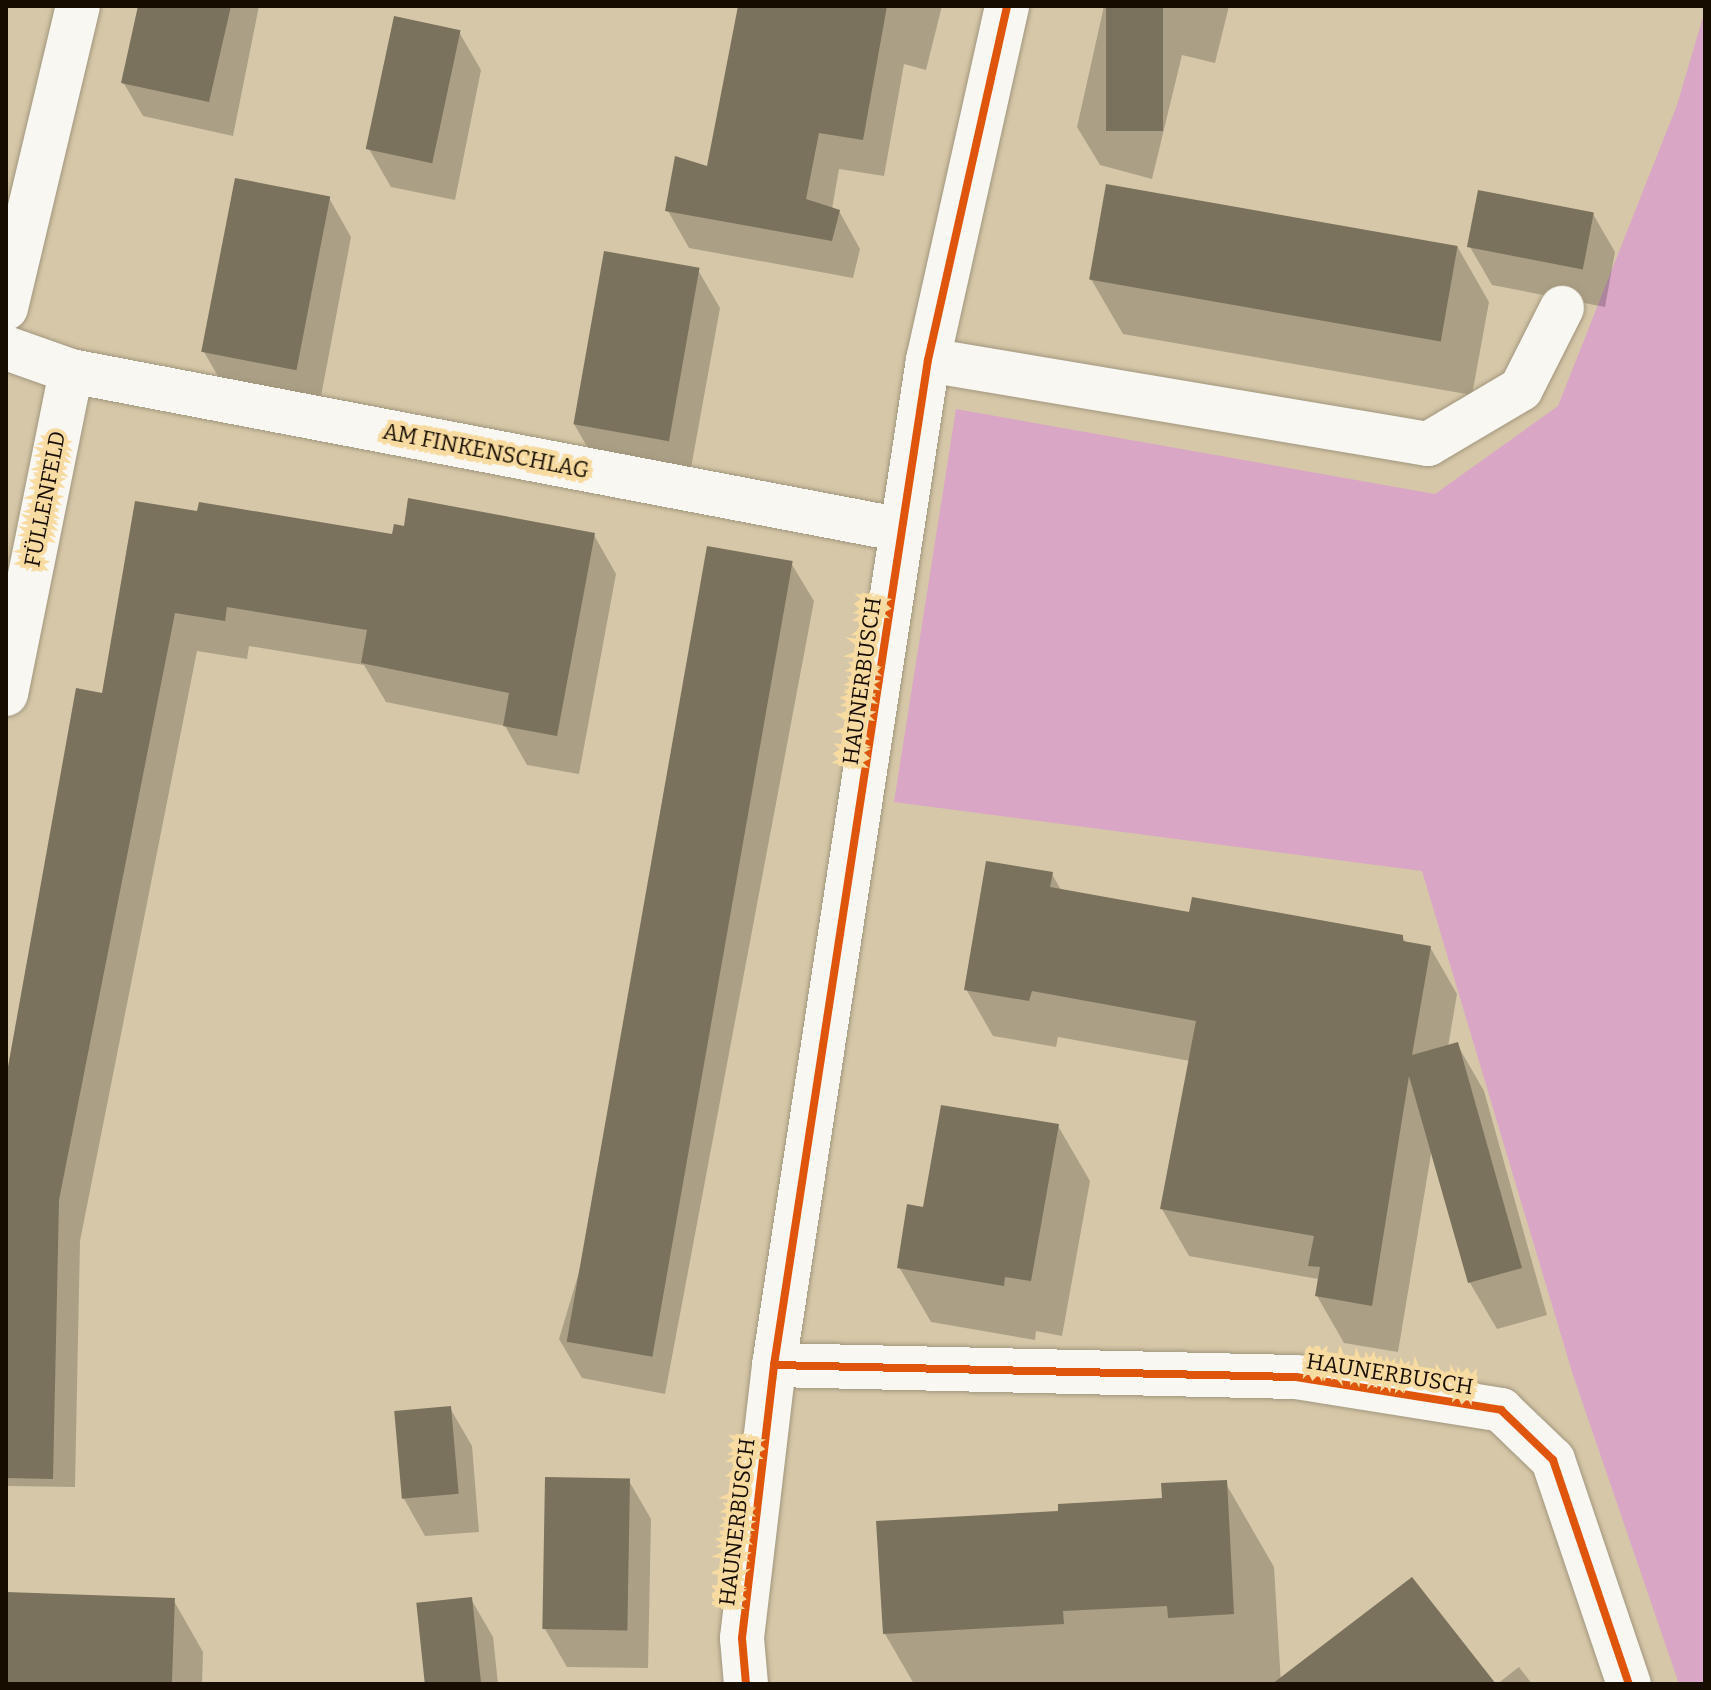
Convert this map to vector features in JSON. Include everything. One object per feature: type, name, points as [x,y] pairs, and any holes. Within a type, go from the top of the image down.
[{"type":"street","points":[[6,308],[78,6]]},
{"type":"street","name":"HAUNERBUSCH","points":[[746,1684],[742,1638],[774,1365],[928,360],[1007,6]]},
{"type":"street","points":[[928,360],[1428,444],[1521,389],[1562,308]]},
{"type":"street","points":[[6,348],[71,371]]},
{"type":"street","name":"AM FINKENSCHLAG","points":[[71,371],[902,530]]},
{"type":"street","name":"FÜLLENFELD","points":[[6,694],[71,371]]},
{"type":"street","name":"HAUNERBUSCH","points":[[774,1365],[1296,1377],[1501,1410],[1553,1460],[1629,1684]]},
{"type":"shaded area","points":[[1705,10],[1705,1684],[1679,1684],[1573,1375],[1422,871],[894,802],[956,409],[1435,494],[1558,406],[1677,105]]},
{"type":"building","points":[[138,6],[231,6],[209,102],[121,83]]},
{"type":"building","points":[[738,6],[887,6],[863,140],[819,133],[806,199],[840,210],[832,241],[665,211],[675,156],[707,166]]},
{"type":"building","points":[[1106,6],[1163,6],[1163,131],[1106,131]]},
{"type":"building","points":[[394,16],[461,30],[432,163],[366,149]]},
{"type":"building","points":[[235,178],[330,197],[296,370],[201,352]]},
{"type":"building","points":[[1106,184],[1458,246],[1441,342],[1089,280]]},
{"type":"building","points":[[1478,190],[1594,213],[1583,269],[1467,247]]},
{"type":"building","points":[[604,251],[700,268],[669,441],[573,424]]},
{"type":"building","points":[[408,498],[595,533],[557,736],[503,726],[509,693],[361,663],[367,630],[227,607],[225,621],[175,613],[59,1200],[53,1479],[6,1478],[6,1078],[76,688],[102,693],[135,501],[197,511],[199,502],[392,534],[394,524],[404,526]]},
{"type":"building","points":[[707,546],[793,561],[652,1357],[567,1342]]},
{"type":"building","points":[[986,861],[1053,872],[1050,887],[1189,912],[1192,897],[1403,935],[1403,941],[1431,946],[1412,1055],[1458,1042],[1522,1268],[1468,1283],[1409,1076],[1372,1306],[1315,1296],[1320,1267],[1308,1266],[1314,1236],[1160,1209],[1196,1021],[1032,991],[1029,1001],[964,990]]},
{"type":"building","points":[[941,1105],[1059,1124],[1031,1281],[1005,1277],[1004,1286],[897,1268],[907,1204],[923,1207]]},
{"type":"building","points":[[451,1406],[459,1494],[402,1499],[394,1411]]},
{"type":"building","points":[[545,1477],[630,1478],[627,1630],[542,1629]]},
{"type":"building","points":[[1227,1480],[1234,1614],[1168,1618],[1167,1606],[1063,1611],[1064,1624],[883,1634],[876,1521],[1058,1511],[1058,1504],[1162,1498],[1161,1483]]},
{"type":"building","points":[[1412,1577],[1496,1684],[1272,1684]]},
{"type":"building","points":[[6,1592],[175,1598],[172,1684],[6,1684]]},
{"type":"building","points":[[472,1597],[481,1684],[425,1684],[416,1603]]},
{"type":"cycle path","points":[[746,1684],[742,1638],[774,1365],[928,360],[1007,6]]},
{"type":"cycle path","points":[[774,1365],[1296,1377],[1501,1410],[1553,1460],[1629,1684]]}]
